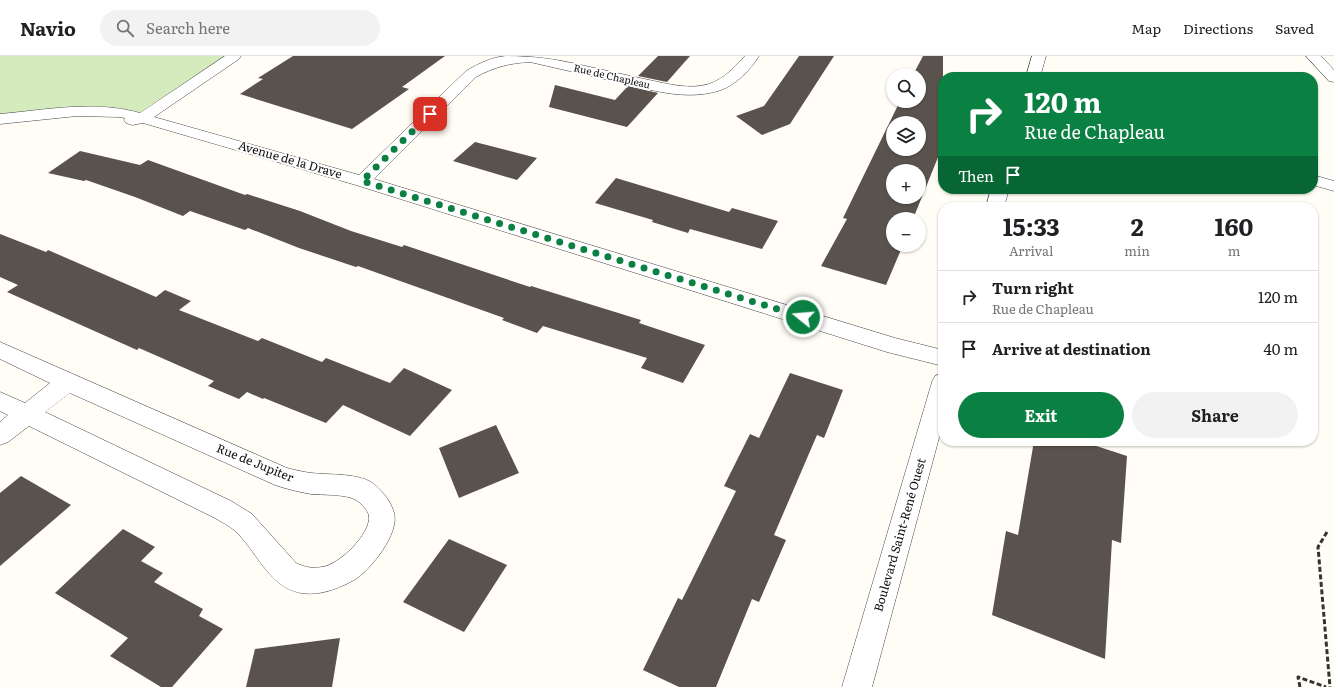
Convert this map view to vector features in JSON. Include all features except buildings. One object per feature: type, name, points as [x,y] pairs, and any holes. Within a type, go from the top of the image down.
[{"type":"street","points":[[141,119],[234,56]]},
{"type":"street","name":"Rue de Chapleau","points":[[362,181],[472,74],[483,67],[496,62],[513,58],[530,58],[669,89],[689,92],[718,86],[730,80],[739,72],[752,56]]},
{"type":"street","points":[[1034,72],[1039,56]]},
{"type":"street","points":[[1313,56],[1334,78]]},
{"type":"street","name":"Avenue de la Drave","points":[[0,119],[49,115],[109,122],[141,119],[362,181],[887,343],[938,357]]},
{"type":"street","points":[[1318,181],[1334,186]]},
{"type":"street","name":"Rue de Jupiter","points":[[0,350],[68,382],[284,478],[310,483],[361,489],[373,499],[382,514],[380,531],[364,554],[345,571],[323,580],[301,580],[286,572],[243,522],[222,509],[0,400]]},
{"type":"street","points":[[0,435],[68,382]]},
{"type":"street","name":"Boulevard Saint-René Ouest","points":[[857,687],[938,400]]},
{"type":"path","points":[[1327,532],[1318,546],[1330,687]]},
{"type":"path","points":[[1300,687],[1298,677],[1326,687]]},
{"type":"green space","points":[[0,56],[234,56],[141,119],[120,112],[0,119]]},
{"type":"route","points":[[430,114],[362,181],[803,317]]}]
